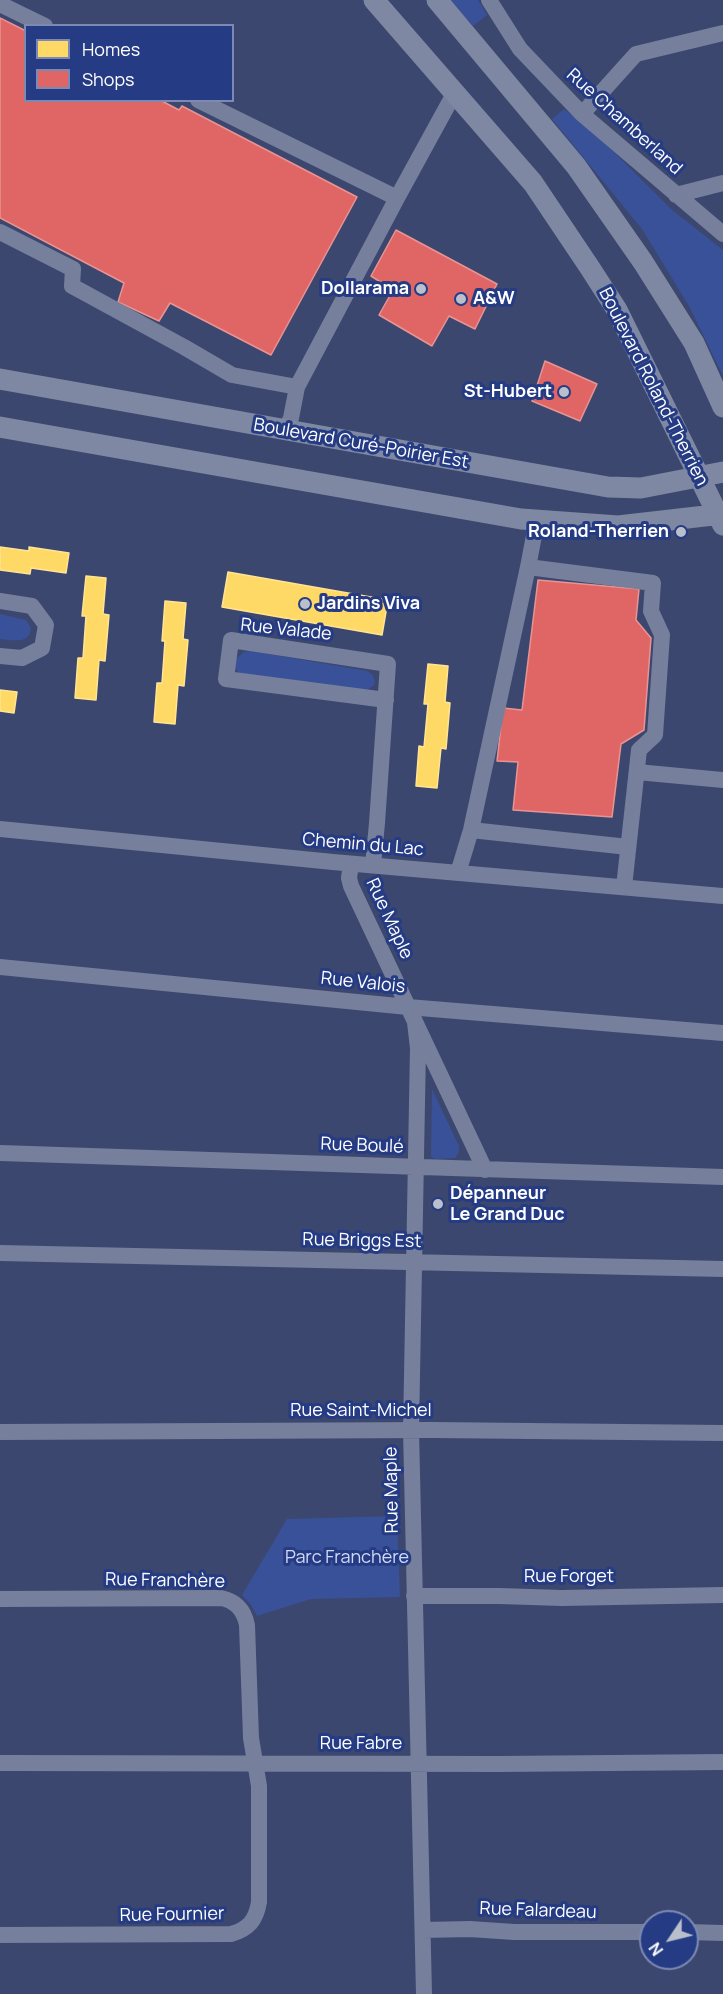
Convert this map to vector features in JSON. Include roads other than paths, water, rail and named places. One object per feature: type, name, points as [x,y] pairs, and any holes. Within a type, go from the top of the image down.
[{"type":"main road","name":"Boulevard Roland-Therrien","points":[[374,0],[533,183],[616,310],[699,478],[722,518]]},
{"type":"main road","points":[[437,0],[576,166],[643,262],[694,343],[723,407]]},
{"type":"main road","name":"Boulevard Curé-Poirier Est","points":[[0,380],[608,487],[641,488],[723,472]]},
{"type":"main road","points":[[0,427],[537,520],[618,526],[722,518]]},
{"type":"street","name":"Rue Chamberland","points":[[489,0],[520,49],[582,114],[723,234]]},
{"type":"street","points":[[2,3],[41,24]]},
{"type":"street","points":[[582,114],[636,54],[723,33]]},
{"type":"street","points":[[285,431],[291,418],[297,387],[455,93]]},
{"type":"street","points":[[202,102],[397,198]]},
{"type":"street","points":[[676,195],[723,183]]},
{"type":"street","points":[[0,232],[73,269],[72,286],[232,375],[297,387]]},
{"type":"street","points":[[458,873],[471,830],[537,520]]},
{"type":"street","points":[[528,567],[653,583],[651,611],[662,635],[655,735],[639,750],[624,887]]},
{"type":"street","points":[[0,601],[32,606],[46,625],[42,648],[22,658],[0,656]]},
{"type":"street","name":"Rue Valade","points":[[373,865],[386,700],[388,664],[231,640],[226,679],[386,700]]},
{"type":"street","points":[[637,772],[723,780]]},
{"type":"street","name":"Chemin du Lac","points":[[0,829],[351,864],[723,896]]},
{"type":"street","points":[[471,830],[628,847]]},
{"type":"street","name":"Rue Maple","points":[[351,864],[349,879],[351,886],[485,1170]]},
{"type":"street","name":"Rue Valois","points":[[0,967],[412,1014],[723,1033]]},
{"type":"street","name":"Rue Maple","points":[[412,1014],[418,1037],[411,1430],[424,1994]]},
{"type":"street","name":"Rue Boulé","points":[[0,1153],[723,1177]]},
{"type":"street","name":"Rue Briggs Est","points":[[0,1252],[723,1269]]},
{"type":"street","name":"Rue Saint-Michel","points":[[0,1432],[411,1430],[723,1433]]},
{"type":"street","name":"Rue Forget","points":[[414,1596],[562,1598],[723,1595]]},
{"type":"street","name":"Rue Franchère","points":[[0,1599],[214,1598],[233,1602],[241,1609],[247,1625],[250,1738],[255,1764]]},
{"type":"street","name":"Rue Fabre","points":[[0,1763],[723,1762]]},
{"type":"street","name":"Rue Fournier","points":[[0,1935],[223,1935],[245,1929],[255,1918],[260,1902],[259,1786],[255,1764]]},
{"type":"street","name":"Rue Falardeau","points":[[423,1930],[639,1932]]},
{"type":"street","points":[[699,1932],[723,1933]]},
{"type":"place","name":"Dollarama","points":[[421,289]]},
{"type":"place","name":"A&W","points":[[461,299]]},
{"type":"place","name":"St-Hubert","points":[[564,392]]},
{"type":"place","name":"Roland-Therrien","points":[[681,532]]},
{"type":"place","name":"Jardins Viva","points":[[305,604]]},
{"type":"place","name":"Dépanneur Le Grand Duc","points":[[438,1204]]},
{"type":"park label","name":"Parc Franchère","points":[[347,1558]]}]
